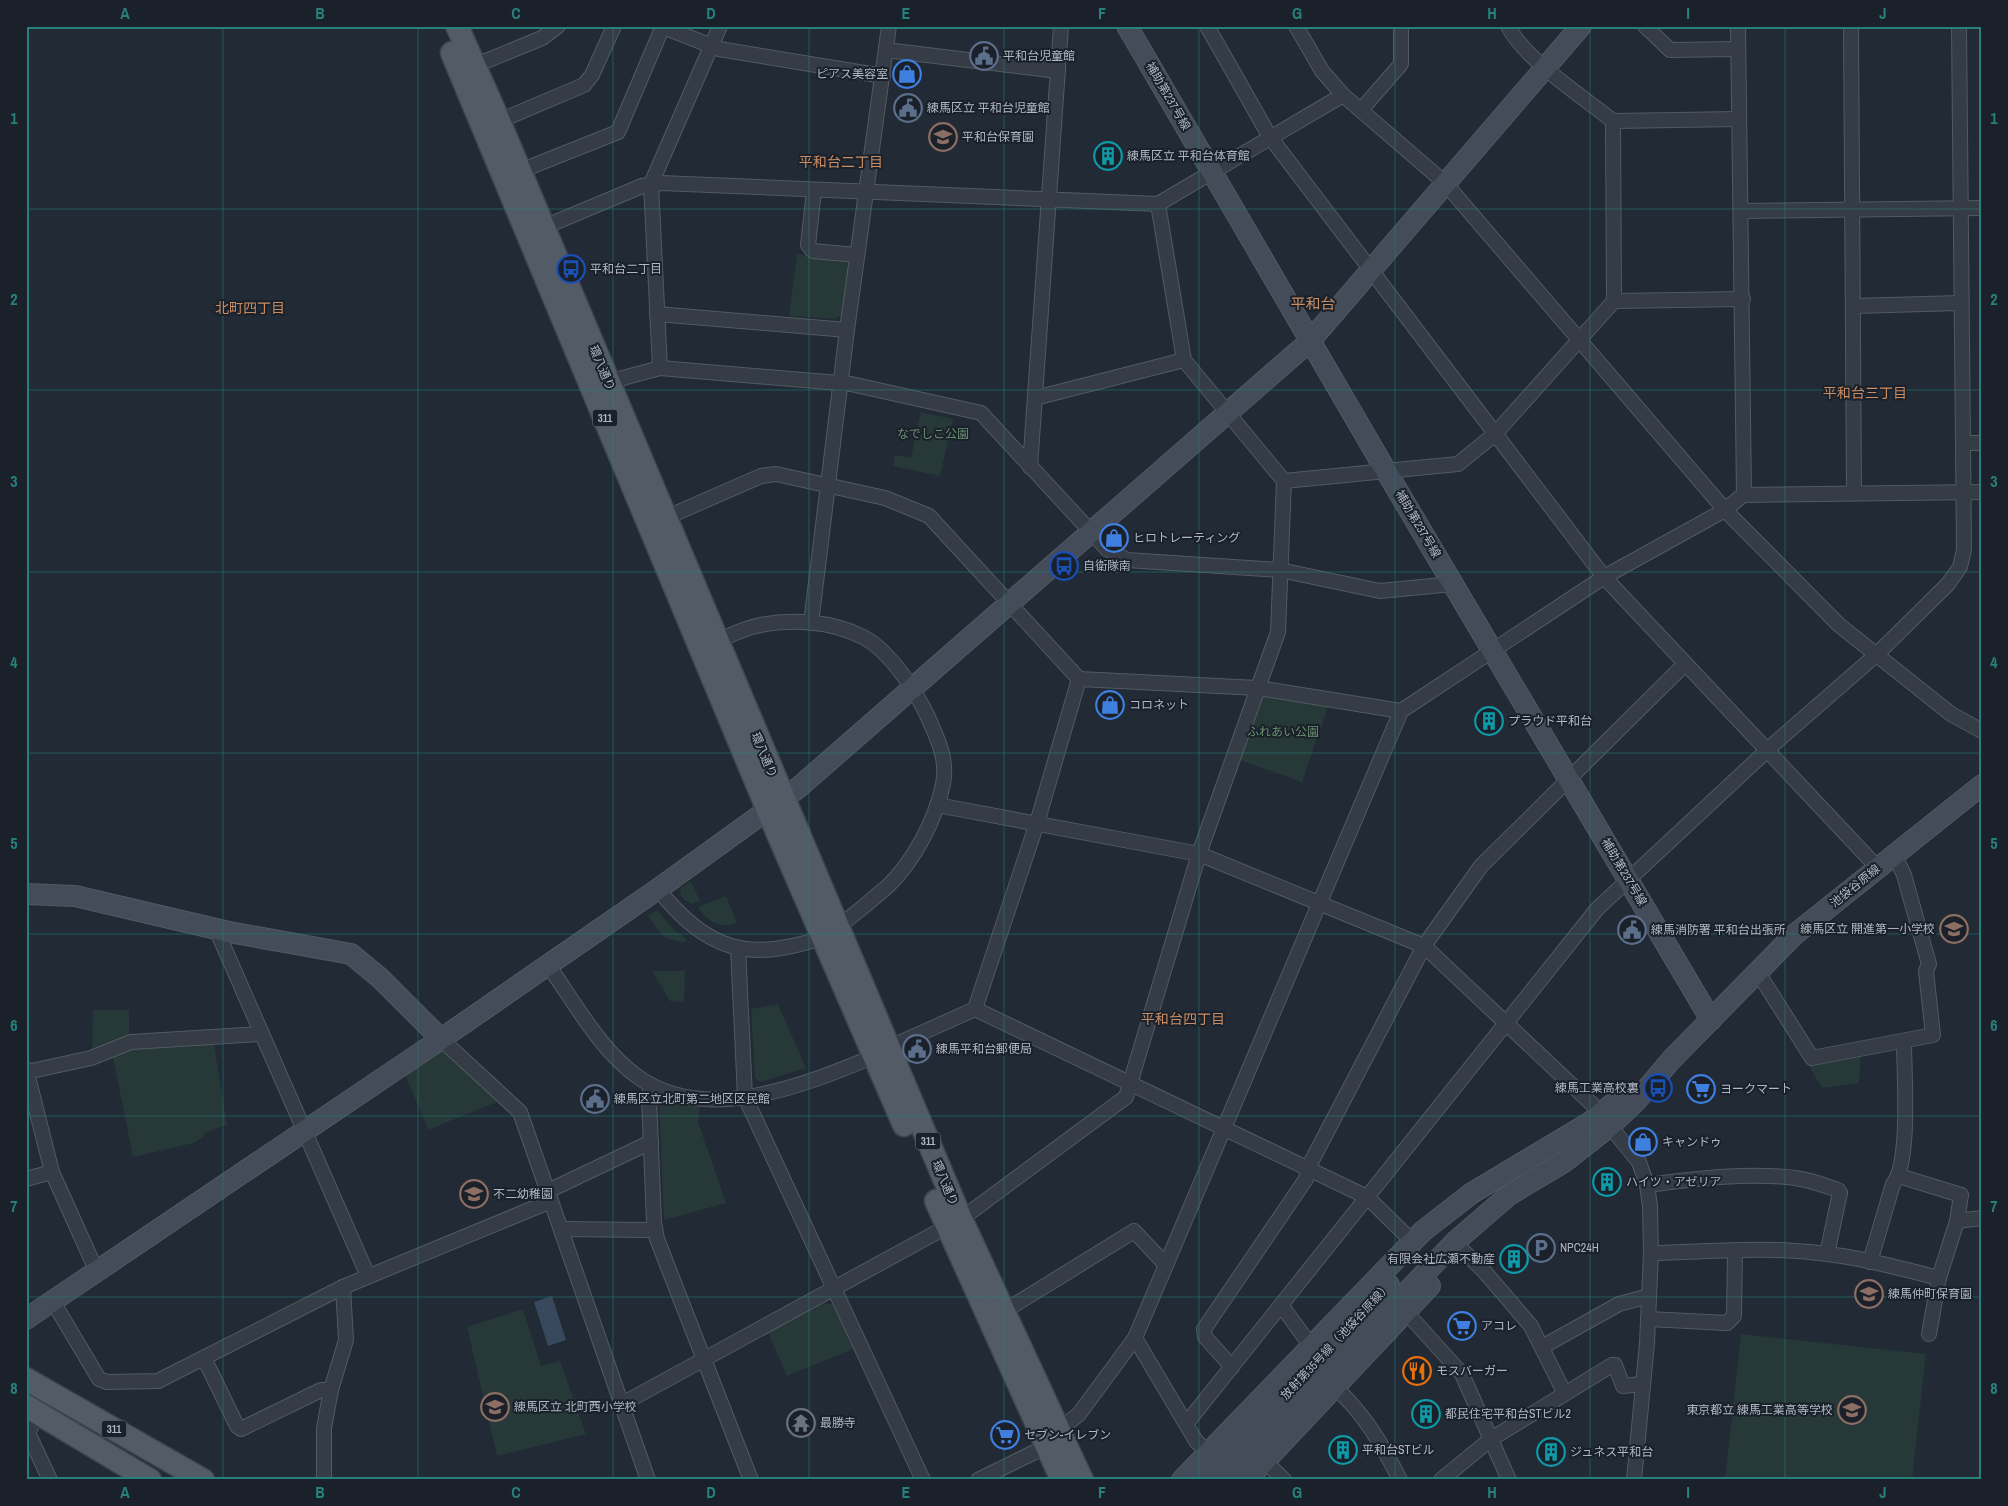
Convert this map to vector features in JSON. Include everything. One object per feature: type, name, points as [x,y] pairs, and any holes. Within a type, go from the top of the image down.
[{"type":"main road","name":"環八通り","points":[[441,26],[831,932],[954,1223],[1053,1438],[1082,1480]]},
{"type":"main road","name":"環八通り","points":[[457,26],[544,227],[717,641],[776,804]]},
{"type":"main road","name":"環八通り","points":[[954,1223],[1003,1312],[1053,1438],[1062,1480]]},
{"type":"main road","name":"311","points":[[26,1379],[203,1480]]},
{"type":"main road","name":"311","points":[[32,1409],[150,1480]]},
{"type":"street","points":[[474,66],[542,38],[558,26]]},
{"type":"street","points":[[499,122],[584,85],[592,75],[614,26]]},
{"type":"street","points":[[520,171],[618,132],[662,26],[710,46],[883,76]]},
{"type":"street","points":[[660,368],[651,184],[720,26]]},
{"type":"street","points":[[811,623],[847,330],[889,26]]},
{"type":"street","points":[[1030,467],[1047,199],[1061,26]]},
{"type":"street","name":"補助第237号線","points":[[1127,26],[1386,471],[1711,1020]]},
{"type":"street","points":[[1207,26],[1270,137],[1604,577],[1877,867]]},
{"type":"street","points":[[1296,26],[1322,71],[1343,96],[1445,183],[1578,341],[1725,510],[1839,625],[1951,714],[1982,730]]},
{"type":"street","points":[[1361,110],[1401,64],[1401,26]]},
{"type":"street","points":[[1508,26],[1514,40],[1545,68],[1613,120],[1739,119]]},
{"type":"street","points":[[26,1319],[441,1039],[658,889],[776,804],[913,688],[1310,341],[1580,26]]},
{"type":"street","points":[[1645,26],[1670,50],[1738,50]]},
{"type":"street","points":[[1738,26],[1743,299],[1744,495]]},
{"type":"street","points":[[1851,26],[1854,494]]},
{"type":"street","points":[[1186,1424],[1597,909],[1767,750],[1876,655],[1948,584],[1960,567],[1964,550],[1964,492],[1960,303],[1959,26]]},
{"type":"street","points":[[886,50],[1058,71]]},
{"type":"street","points":[[544,227],[651,184],[661,182],[814,191],[1158,204],[1343,96]]},
{"type":"street","points":[[1284,482],[1458,464],[1495,434],[1614,301],[1613,120]]},
{"type":"street","points":[[814,191],[808,245],[813,251],[857,255]]},
{"type":"street","points":[[622,1404],[954,1223],[1126,1097],[1199,854],[1278,632],[1284,482],[1184,360],[1158,204]]},
{"type":"street","points":[[1741,211],[1982,208]]},
{"type":"street","points":[[1614,301],[1743,299]]},
{"type":"street","points":[[1853,306],[1960,303]]},
{"type":"street","points":[[657,314],[847,330]]},
{"type":"street","points":[[1034,398],[1184,360]]},
{"type":"street","points":[[608,382],[660,368],[841,383],[981,413],[1113,554],[1135,562],[1280,570],[1380,591],[1453,584]]},
{"type":"street","points":[[1963,443],[1982,443]]},
{"type":"street","points":[[665,518],[761,476],[776,474],[885,498],[930,516],[1079,679],[1258,688],[1402,711]]},
{"type":"street","points":[[978,1480],[1053,1438],[1079,1414],[1135,1338],[1402,711],[1604,577],[1725,510],[1744,495],[1982,492]]},
{"type":"street","points":[[658,889],[675,910],[691,926],[704,935],[738,948],[759,951],[778,950],[831,932],[896,876],[922,837],[938,805],[945,775],[943,752],[913,688],[888,658],[865,637],[844,629],[811,623],[773,622],[753,626],[717,641]]},
{"type":"street","points":[[1232,1367],[1205,1337],[1204,1329],[1306,1179],[1308,1168],[1424,946],[1480,866],[1685,664]]},
{"type":"street","points":[[548,965],[613,1053],[632,1072],[651,1085],[667,1092],[692,1098],[720,1099],[745,1097],[810,1082],[881,1052],[976,1008],[1036,823],[1079,679]]},
{"type":"street","name":"池袋谷原線","points":[[1564,1162],[1672,1059],[1794,935],[1982,785]]},
{"type":"street","points":[[938,805],[1199,854],[1424,946],[1606,1120],[1639,1162],[1647,1184],[1650,1206],[1651,1253],[1648,1319],[1634,1480]]},
{"type":"street","points":[[1757,971],[1812,1058],[1932,1036],[1934,1034],[1926,970],[1933,963],[1904,875],[1894,854]]},
{"type":"street","points":[[26,894],[75,896],[216,928],[351,954],[380,978],[441,1039],[520,1112],[648,1480]]},
{"type":"street","points":[[216,928],[260,1034],[368,1276]]},
{"type":"street","points":[[738,948],[745,1097],[923,1480]]},
{"type":"street","points":[[976,1008],[1367,1197],[1412,1241]]},
{"type":"street","points":[[97,1272],[52,1172],[31,1099],[27,1071],[91,1058],[131,1042],[260,1034]]},
{"type":"street","points":[[1870,1262],[1893,1184],[1899,1176],[1905,1123],[1904,1041]]},
{"type":"street","points":[[651,1085],[649,1098],[657,1239],[751,1480]]},
{"type":"street","name":"池袋谷原線","points":[[1542,1153],[1606,1120]]},
{"type":"street","points":[[52,1300],[99,1378],[106,1382],[158,1381],[344,1287],[549,1196],[651,1142]]},
{"type":"street","points":[[1182,1480],[1412,1241],[1472,1193],[1542,1153]]},
{"type":"street","name":"放射第35号線（池袋谷原線）","points":[[1205,1480],[1418,1254],[1474,1202],[1542,1153]]},
{"type":"street","name":"放射第35号線（池袋谷原線）","points":[[1225,1480],[1450,1246],[1508,1194],[1564,1162]]},
{"type":"street","points":[[26,1179],[52,1172]]},
{"type":"street","points":[[1647,1184],[1690,1179],[1776,1176],[1802,1179],[1838,1190],[1840,1193],[1827,1254]]},
{"type":"street","points":[[1899,1176],[1961,1195],[1957,1221],[1938,1278],[1929,1334]]},
{"type":"street","points":[[1957,1221],[1982,1218]]},
{"type":"street","points":[[561,1229],[647,1230],[655,1228]]},
{"type":"street","points":[[1003,1312],[1134,1231],[1166,1265]]},
{"type":"street","points":[[1247,1480],[1433,1282],[1439,1273],[1450,1246],[1484,1272],[1531,1326],[1564,1392]]},
{"type":"street","points":[[1651,1253],[1735,1251],[1827,1254],[1938,1278]]},
{"type":"street","points":[[1648,1319],[1727,1323],[1734,1316],[1735,1251]]},
{"type":"street","points":[[324,1480],[324,1428],[331,1390],[346,1340],[344,1287]]},
{"type":"street","points":[[1542,1347],[1619,1304],[1649,1296]]},
{"type":"street","points":[[1281,1305],[1311,1346]]},
{"type":"street","points":[[1406,1312],[1462,1374],[1509,1480]]},
{"type":"street","points":[[1135,1338],[1196,1441],[1208,1453]]},
{"type":"street","points":[[204,1358],[237,1426],[241,1429],[322,1390],[331,1390]]},
{"type":"street","points":[[1440,1480],[1491,1439],[1564,1392],[1612,1365],[1615,1365],[1624,1386],[1642,1384]]},
{"type":"street","points":[[1335,1387],[1354,1405],[1381,1442],[1400,1480]]},
{"type":"street","points":[[32,1409],[28,1442],[50,1480]]},
{"type":"street","points":[[1264,1460],[1284,1480]]},
{"type":"green space","points":[[797,254],[845,260],[848,266],[842,314],[836,319],[789,316]]},
{"type":"green space","name":"なでしこ公園","points":[[921,412],[953,419],[940,476],[893,466],[895,455],[911,458]]},
{"type":"green space","name":"ふれあい公園","points":[[1265,694],[1329,704],[1302,782],[1237,759],[1259,698]]},
{"type":"green space","points":[[691,881],[700,901],[691,904],[680,896],[681,888]]},
{"type":"green space","points":[[726,896],[737,923],[720,925],[714,923],[698,907]]},
{"type":"green space","points":[[657,910],[673,929],[687,939],[684,943],[663,937],[648,916]]},
{"type":"green space","points":[[652,971],[685,971],[684,1002],[670,1001]]},
{"type":"green space","points":[[778,1004],[806,1068],[760,1082],[755,1078],[751,1009]]},
{"type":"green space","points":[[93,1010],[129,1010],[129,1035],[92,1050]]},
{"type":"green space","points":[[214,1044],[227,1125],[204,1133],[204,1136],[194,1143],[133,1157],[113,1057],[134,1049]]},
{"type":"green space","points":[[442,1051],[497,1102],[428,1130],[405,1074]]},
{"type":"green space","points":[[1861,1055],[1859,1083],[1822,1088],[1809,1066]]},
{"type":"green space","points":[[664,1101],[700,1107],[698,1122],[726,1203],[664,1220],[659,1104]]},
{"type":"green space","points":[[825,1303],[833,1305],[853,1349],[787,1376],[768,1332]]},
{"type":"green space","points":[[523,1309],[541,1366],[560,1361],[586,1434],[497,1456],[467,1327]]},
{"type":"green space","name":"東京都立 練馬工業高等学校","points":[[1741,1334],[1926,1354],[1912,1480],[1725,1479]]},
{"type":"water","points":[[552,1296],[566,1340],[548,1346],[534,1302]]},
{"type":"place","name":"平和台児童館","points":[[984,56]]},
{"type":"place","name":"ピアス美容室","points":[[907,74]]},
{"type":"place","name":"練馬区立 平和台児童館","points":[[908,108]]},
{"type":"place","name":"平和台保育園","points":[[943,137]]},
{"type":"place","name":"練馬区立 平和台体育館","points":[[1108,156]]},
{"type":"place","name":"平和台二丁目","points":[[571,269]]},
{"type":"place","name":"ヒロトレーティング","points":[[1114,538]]},
{"type":"place","name":"自衛隊南","points":[[1064,566]]},
{"type":"place","name":"コロネット","points":[[1110,705]]},
{"type":"place","name":"プラウド平和台","points":[[1489,721]]},
{"type":"place","name":"練馬区立 開進第一小学校","points":[[1954,929]]},
{"type":"place","name":"練馬消防署 平和台出張所","points":[[1632,930]]},
{"type":"place","name":"練馬平和台郵便局","points":[[917,1049]]},
{"type":"place","name":"練馬工業高校裏","points":[[1658,1088]]},
{"type":"place","name":"ヨークマート","points":[[1701,1089]]},
{"type":"place","name":"練馬区立北町第二地区区民館","points":[[595,1099]]},
{"type":"place","name":"キャンドゥ","points":[[1643,1142]]},
{"type":"place","name":"ハイツ・アゼリア","points":[[1607,1182]]},
{"type":"place","name":"不二幼稚園","points":[[474,1194]]},
{"type":"place","name":"NPC24H","points":[[1541,1248]]},
{"type":"place","name":"有限会社広瀬不動産","points":[[1514,1259]]},
{"type":"place","name":"練馬仲町保育園","points":[[1869,1294]]},
{"type":"place","name":"アコレ","points":[[1462,1326]]},
{"type":"place","name":"モスバーガー","points":[[1417,1371]]},
{"type":"place","name":"練馬区立 北町西小学校","points":[[495,1407]]},
{"type":"place","name":"東京都立 練馬工業高等学校","points":[[1852,1410]]},
{"type":"place","name":"都民住宅平和台STビル2","points":[[1426,1414]]},
{"type":"place","name":"最勝寺","points":[[801,1423]]},
{"type":"place","name":"セブン-イレブン","points":[[1005,1435]]},
{"type":"place","name":"平和台STビル","points":[[1343,1450]]},
{"type":"place","name":"ジュネス平和台","points":[[1551,1452]]},
{"type":"district","name":"平和台二丁目","points":[[841,162]]},
{"type":"district","name":"平和台","points":[[1313,304]]},
{"type":"district","name":"北町四丁目","points":[[250,308]]},
{"type":"district","name":"平和台三丁目","points":[[1865,393]]},
{"type":"district","name":"平和台四丁目","points":[[1183,1019]]}]
